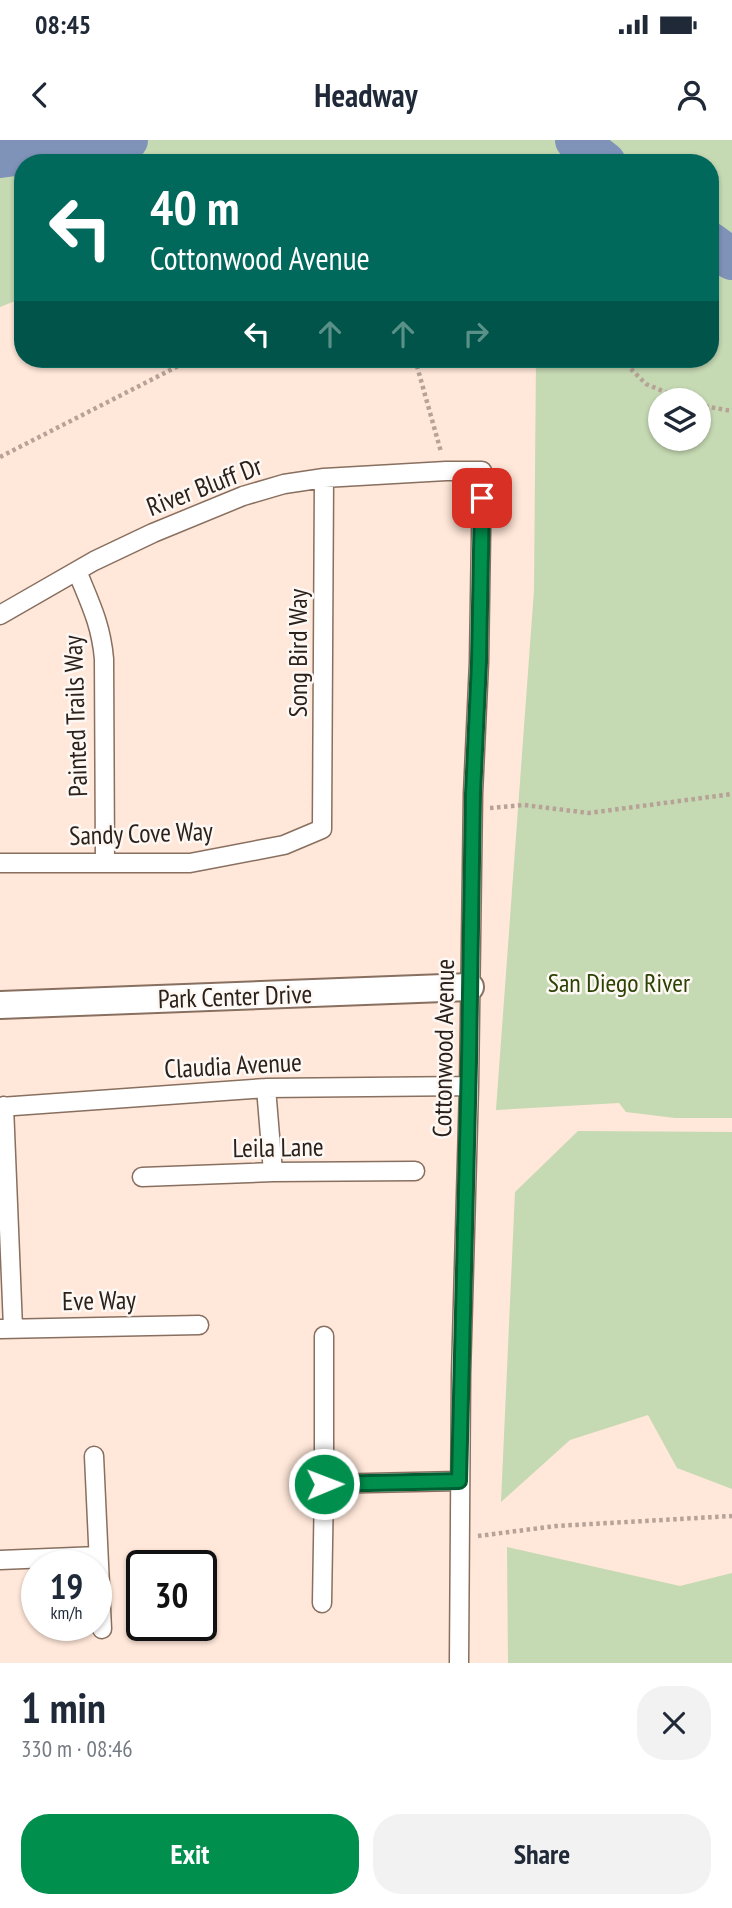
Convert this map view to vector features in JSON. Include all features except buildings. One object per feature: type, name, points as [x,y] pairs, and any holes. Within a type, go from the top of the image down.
[{"type":"street","name":"River Bluff Dr","points":[[0,615],[77,571],[153,533],[243,496],[284,484],[324,478],[446,471]]},
{"type":"street","name":"Cottonwood Avenue","points":[[446,471],[482,471],[459,1481],[459,1663]]},
{"type":"street","name":"Song Bird Way","points":[[322,829],[324,478]]},
{"type":"street","name":"Painted Trails Way","points":[[77,571],[102,636],[105,863]]},
{"type":"street","name":"Sandy Cove Way","points":[[0,863],[190,863],[284,845],[322,829]]},
{"type":"street","name":"Park Center Drive","points":[[0,1004],[470,987]]},
{"type":"street","name":"Claudia Avenue","points":[[2,1107],[266,1088],[469,1086]]},
{"type":"street","points":[[266,1088],[272,1172]]},
{"type":"street","points":[[2,1107],[7,1328]]},
{"type":"street","name":"Leila Lane","points":[[142,1177],[272,1172],[415,1171]]},
{"type":"street","name":"Eve Way","points":[[7,1328],[199,1325]]},
{"type":"street","points":[[322,1603],[324,1336]]},
{"type":"street","points":[[94,1456],[99,1550]]},
{"type":"street","points":[[324,1484],[459,1481]]},
{"type":"street","points":[[0,1560],[21,1559]]},
{"type":"path","points":[[0,457],[174,368]]},
{"type":"path","points":[[417,368],[446,471]]},
{"type":"path","points":[[630,368],[646,384],[656,388]]},
{"type":"path","points":[[711,407],[732,411]]},
{"type":"path","points":[[473,809],[524,805],[589,813],[732,794]]},
{"type":"path","points":[[459,1538],[556,1526],[732,1516]]},
{"type":"green space","name":"San Diego River","points":[[0,140],[732,140],[732,1118],[675,1118],[626,1112],[619,1103],[496,1110],[534,590],[536,368],[719,368],[719,154],[14,154],[14,302],[0,307]]},
{"type":"green space","points":[[578,1131],[732,1132],[732,1489],[677,1468],[648,1415],[570,1440],[501,1502],[515,1192]]},
{"type":"green space","points":[[507,1547],[680,1586],[732,1573],[732,1663],[508,1663]]},
{"type":"waterway","name":"San Diego River","points":[[22,154],[127,140]]},
{"type":"waterway","name":"San Diego River","points":[[576,140],[594,154]]},
{"type":"waterway","name":"San Diego River","points":[[0,157],[14,155]]},
{"type":"waterway","name":"San Diego River","points":[[719,250],[732,259]]},
{"type":"route","points":[[324,1484],[459,1481],[482,498]]}]
